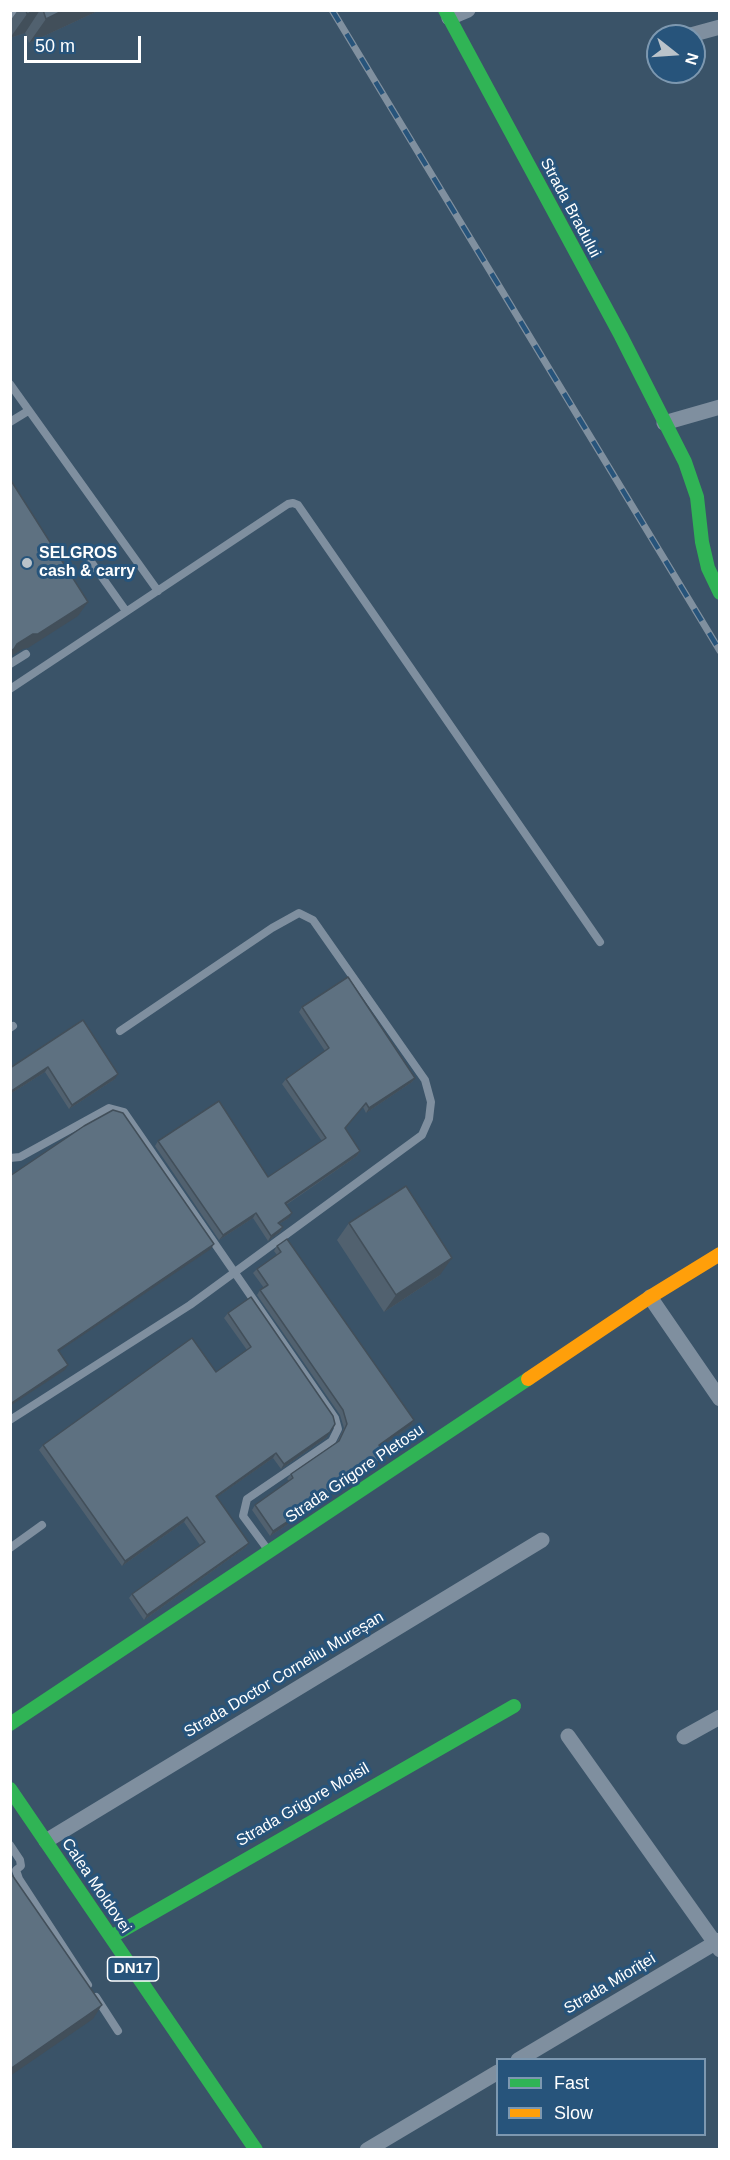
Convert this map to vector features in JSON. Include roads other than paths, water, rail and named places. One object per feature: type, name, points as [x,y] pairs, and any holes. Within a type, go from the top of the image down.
[{"type":"street","points":[[10,17],[23,10]]},
{"type":"street","points":[[447,14],[468,10]]},
{"type":"street","name":"Strada Bradului","points":[[447,14],[621,336],[685,462],[697,497],[702,542],[708,568],[720,593]]},
{"type":"street","points":[[664,423],[720,407]]},
{"type":"street","name":"Strada Grigore Pletosu","points":[[10,1724],[650,1297],[720,1254]]},
{"type":"street","points":[[650,1297],[720,1399]]},
{"type":"street","name":"Strada Doctor Corneliu Mureșan","points":[[46,1841],[542,1540]]},
{"type":"street","name":"Strada Grigore Moisil","points":[[111,1937],[514,1706]]},
{"type":"street","points":[[684,1737],[720,1717]]},
{"type":"street","points":[[568,1736],[718,1944]]},
{"type":"street","name":"Calea Moldovei","points":[[10,1789],[256,2150]]},
{"type":"street","name":"Calea Moldovei","points":[[10,1813],[240,2150]]},
{"type":"street","name":"Strada Mioriței","points":[[521,2058],[718,1944]]},
{"type":"street","points":[[367,2150],[496,2073]]},
{"type":"lane","points":[[10,384],[158,591]]},
{"type":"lane","points":[[10,422],[28,411]]},
{"type":"lane","points":[[10,689],[288,504],[298,504],[600,942]]},
{"type":"lane","points":[[82,549],[126,611]]},
{"type":"lane","points":[[10,664],[26,654]]},
{"type":"lane","points":[[10,1420],[190,1305],[422,1136],[429,1119],[431,1102],[425,1080],[313,920],[299,913],[272,928],[120,1031]]},
{"type":"lane","points":[[10,1158],[20,1157],[109,1108],[124,1112],[335,1418],[338,1430],[332,1441],[247,1499],[243,1516],[269,1551]]},
{"type":"lane","points":[[10,1548],[42,1525]]},
{"type":"lane","points":[[10,1845],[20,1860],[21,1866],[16,1870],[19,1879],[118,2031]]},
{"type":"railway","points":[[332,10],[720,651]]},
{"type":"place","name":"SELGROS cash & carry","points":[[27,563]]}]
